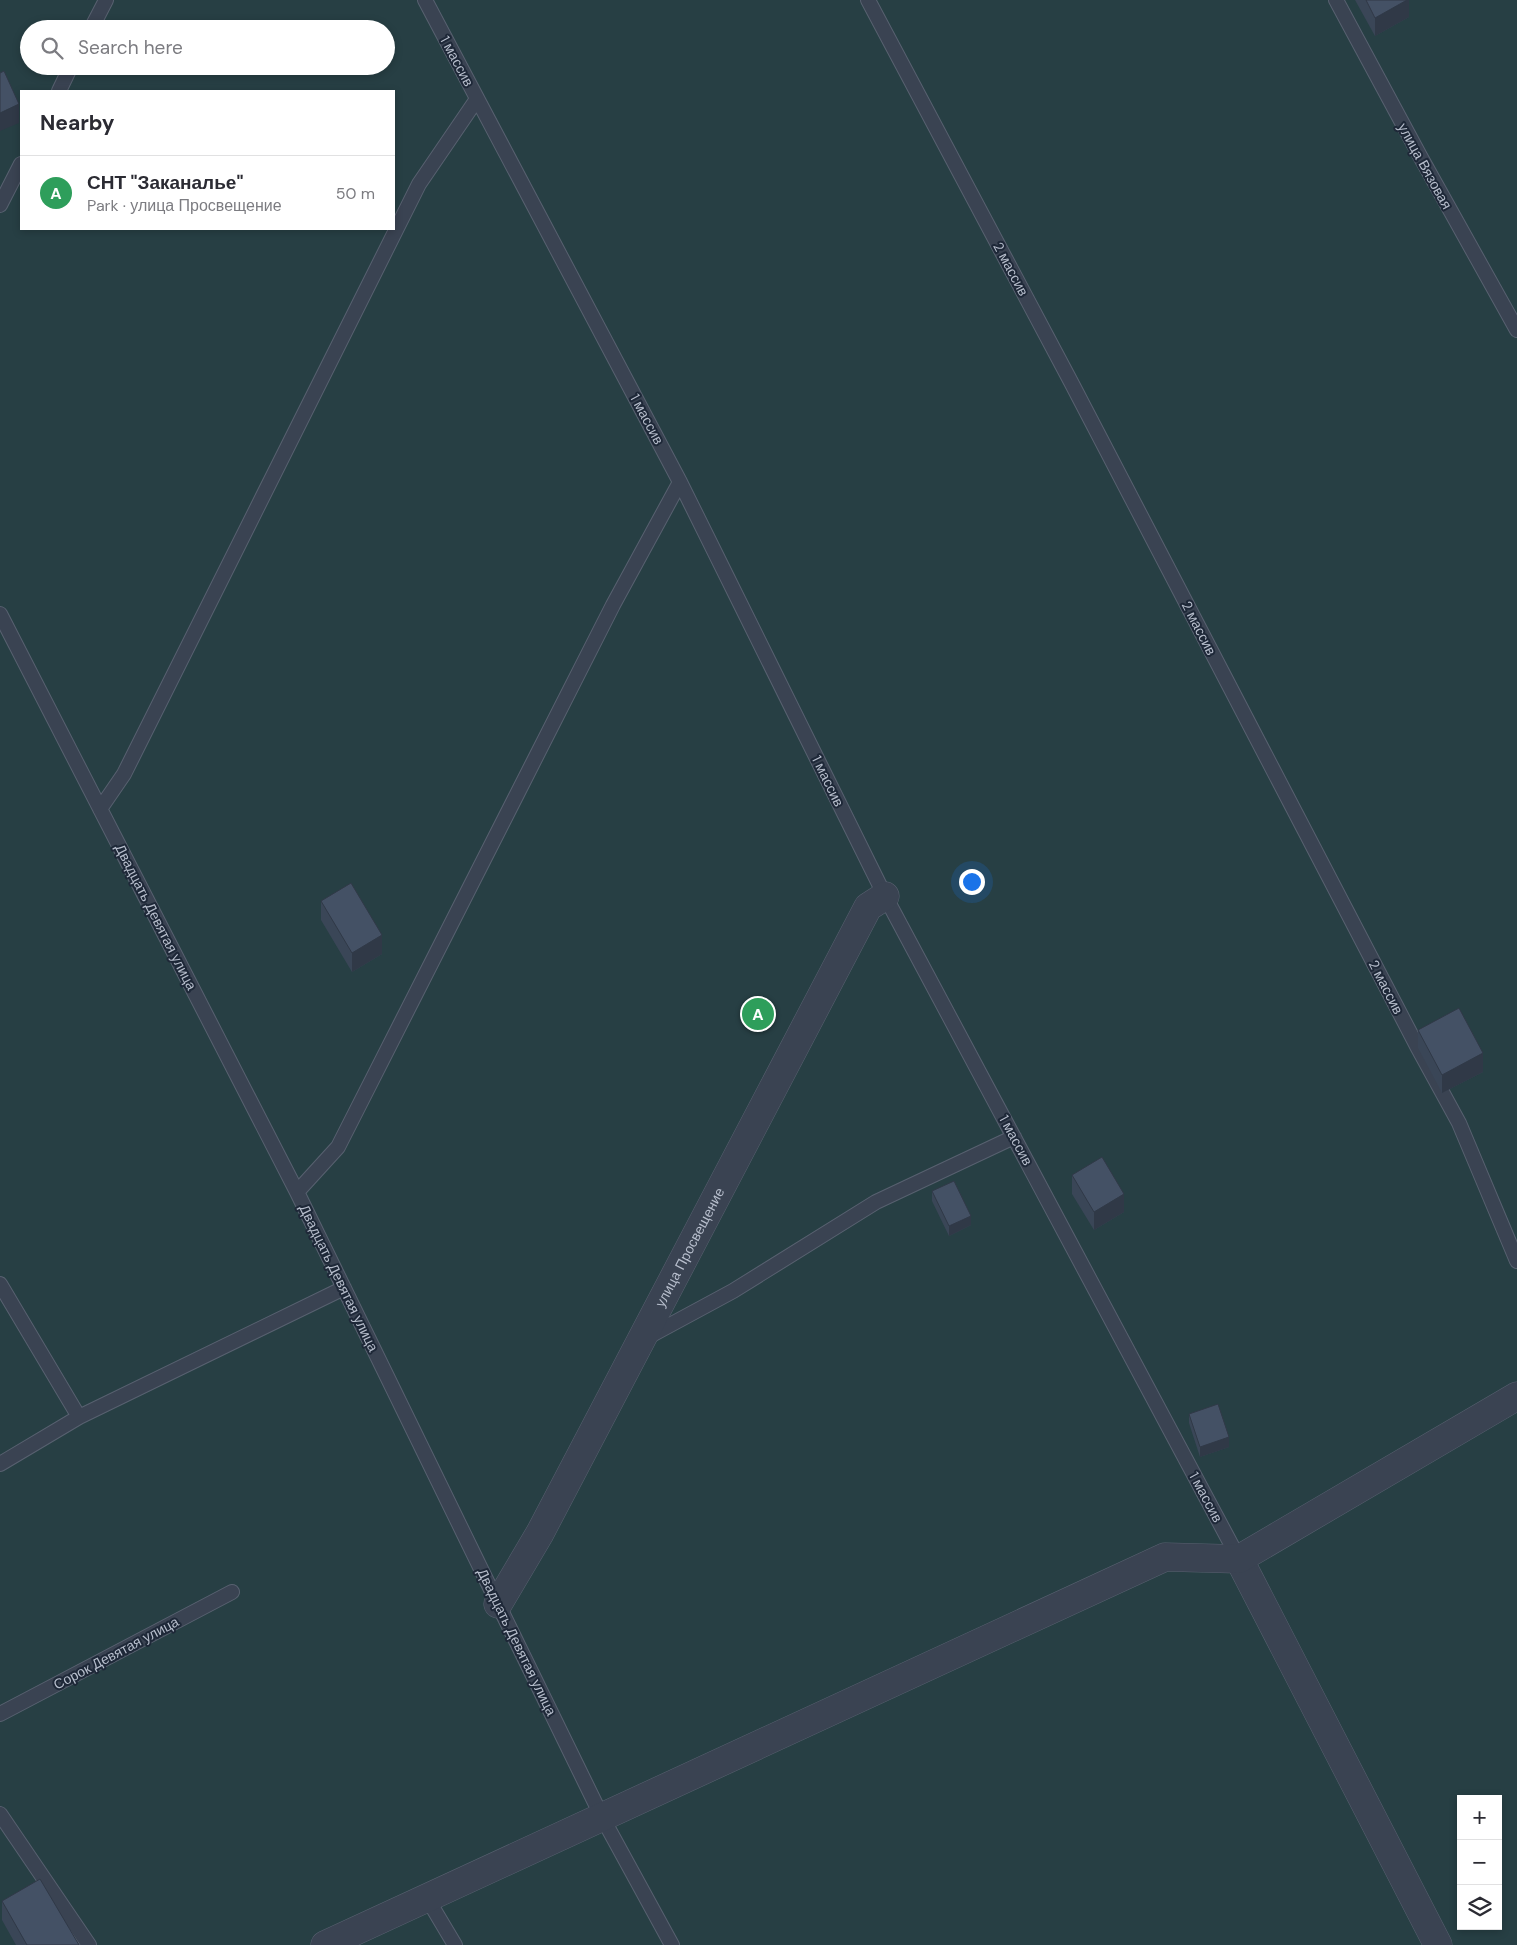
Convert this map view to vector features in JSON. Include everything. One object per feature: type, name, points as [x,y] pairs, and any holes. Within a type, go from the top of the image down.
[{"type":"street","name":"улица Просвещение","points":[[498,1604],[540,1533],[868,907],[885,896]]},
{"type":"street","points":[[325,1945],[1165,1557],[1239,1559],[1517,1396]]},
{"type":"street","points":[[1239,1559],[1438,1945]]},
{"type":"lane","points":[[96,20],[106,0]]},
{"type":"lane","name":"1 массив","points":[[425,0],[680,482],[885,896],[1239,1559]]},
{"type":"lane","name":"2 массив","points":[[868,0],[1076,391],[1418,1048],[1459,1123],[1517,1261]]},
{"type":"lane","name":"улица Вязовая","points":[[1336,0],[1517,330]]},
{"type":"lane","points":[[59,90],[66,75]]},
{"type":"lane","points":[[100,809],[124,774],[419,184],[477,99]]},
{"type":"lane","points":[[0,205],[20,166]]},
{"type":"lane","points":[[297,1192],[338,1147],[613,604],[680,482]]},
{"type":"lane","name":"Двадцать Девятая улица","points":[[0,614],[297,1192],[602,1817],[672,1945]]},
{"type":"lane","points":[[641,1341],[733,1291],[876,1202],[1014,1137]]},
{"type":"lane","points":[[0,1284],[79,1417]]},
{"type":"lane","points":[[0,1464],[79,1417],[344,1288]]},
{"type":"lane","name":"Сорок Девятая улица","points":[[0,1714],[232,1592]]},
{"type":"lane","points":[[0,1814],[89,1945]]},
{"type":"lane","points":[[427,1898],[455,1945]]},
{"type":"green space","points":[[0,0],[1517,0],[1517,1945],[0,1945]]},
{"type":"building","points":[[1366,0],[1407,0],[1375,18]]},
{"type":"building","points":[[4,71],[19,104],[0,113],[0,73]]},
{"type":"building","points":[[351,883],[382,935],[352,953],[321,901]]},
{"type":"building","points":[[1459,1008],[1483,1053],[1442,1075],[1418,1030]]},
{"type":"building","points":[[1102,1157],[1124,1194],[1094,1212],[1072,1175]]},
{"type":"building","points":[[954,1181],[971,1216],[949,1226],[932,1191]]},
{"type":"building","points":[[1218,1404],[1229,1437],[1200,1447],[1189,1414]]},
{"type":"building","points":[[40,1879],[79,1945],[27,1945],[2,1901]]},
{"type":"place","name":"СНТ \"Заканалье\"","points":[[758,1014]]}]
